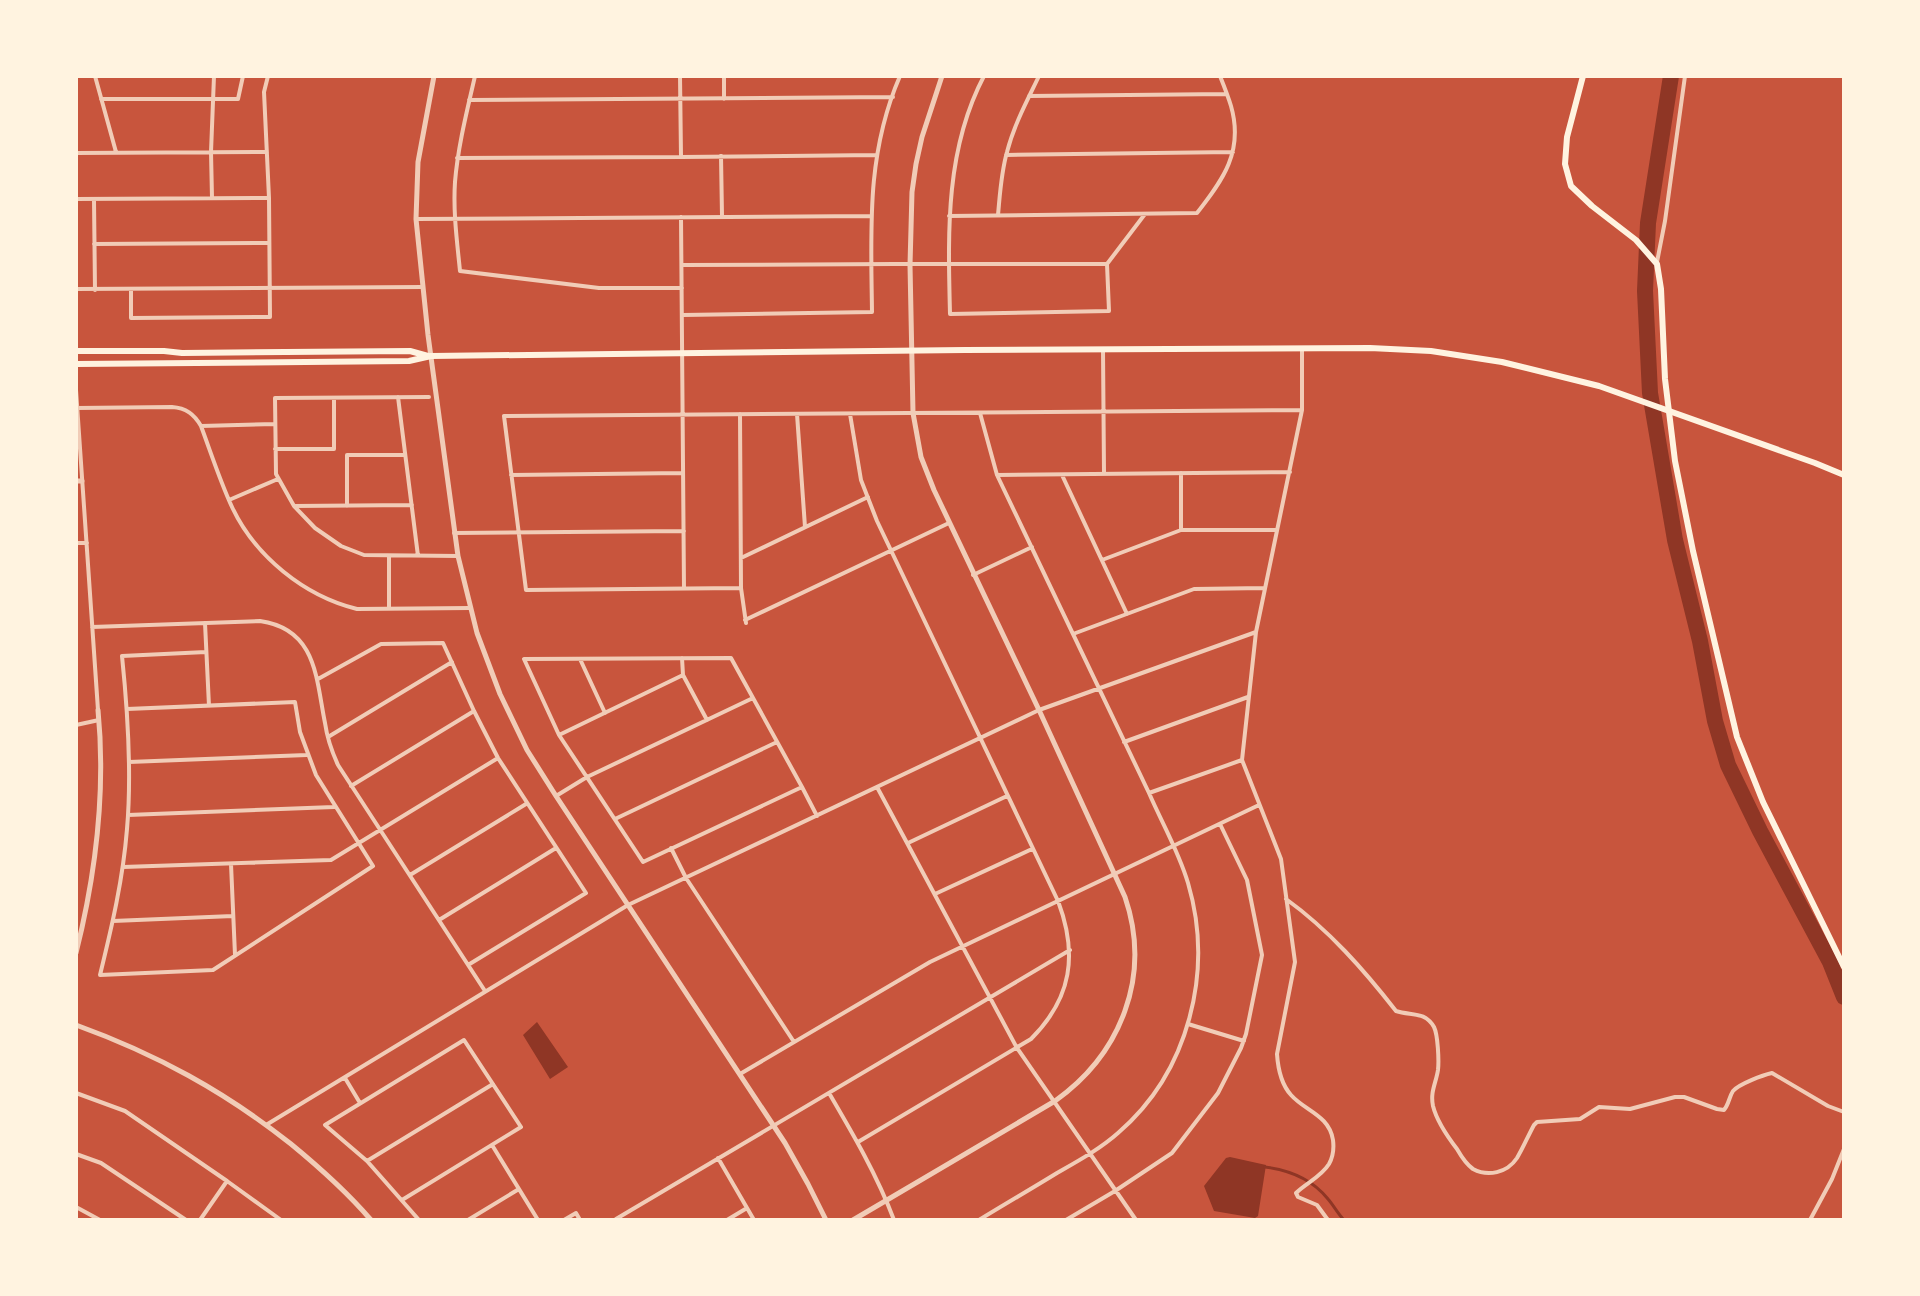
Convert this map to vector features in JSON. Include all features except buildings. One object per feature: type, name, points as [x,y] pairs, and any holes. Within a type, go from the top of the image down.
[{"type":"main road","points":[[1583,76],[1567,137],[1565,164],[1571,186],[1636,240],[1657,264],[1665,379],[1675,461],[1737,737],[1763,802],[1844,967]]},
{"type":"main road","points":[[76,364],[409,361],[431,356],[682,353],[1370,348],[1431,351],[1502,362],[1599,386],[1844,475]]},
{"type":"main road","points":[[76,351],[410,351],[431,356]]},
{"type":"street","points":[[95,76],[116,152]]},
{"type":"street","points":[[212,198],[214,76]]},
{"type":"street","points":[[101,99],[238,99],[243,76]]},
{"type":"street","points":[[131,290],[131,318],[270,317],[264,92],[268,76]]},
{"type":"street","points":[[434,76],[418,162],[416,219],[454,533],[483,651],[527,750],[773,1126],[802,1172],[826,1220]]},
{"type":"street","points":[[475,76],[457,158],[455,219],[460,271],[599,288],[682,288]]},
{"type":"street","points":[[680,76],[681,157]]},
{"type":"street","points":[[724,76],[724,99]]},
{"type":"street","points":[[683,315],[872,312],[872,188],[877,155],[900,76]]},
{"type":"street","points":[[853,1220],[1055,1101],[1078,1083],[1102,1056],[1117,1031],[1129,999],[1134,965],[1133,927],[1115,873],[973,575],[921,457],[913,413],[912,192],[922,137],[942,76]]},
{"type":"street","points":[[984,76],[973,99],[956,155],[949,216],[950,314],[1109,311],[1107,264],[1145,214]]},
{"type":"street","points":[[998,215],[1006,155],[1039,76]]},
{"type":"street","points":[[949,216],[1197,213],[1220,184],[1233,152],[1233,116],[1220,76]]},
{"type":"street","points":[[1657,264],[1685,76]]},
{"type":"street","points":[[1029,96],[1227,94]]},
{"type":"street","points":[[469,100],[893,97]]},
{"type":"street","points":[[76,153],[267,152]]},
{"type":"street","points":[[1006,155],[1233,152]]},
{"type":"street","points":[[457,158],[877,155]]},
{"type":"street","points":[[721,156],[722,216]]},
{"type":"street","points":[[76,199],[269,198]]},
{"type":"street","points":[[94,199],[95,290]]},
{"type":"street","points":[[416,219],[871,216]]},
{"type":"street","points":[[681,217],[684,589]]},
{"type":"street","points":[[94,244],[269,243]]},
{"type":"street","points":[[682,265],[1107,264]]},
{"type":"street","points":[[76,289],[423,287]]},
{"type":"street","points":[[1302,349],[1302,410],[1256,632],[1242,760],[1281,859],[1295,962],[1277,1064],[1290,1094],[1321,1117],[1332,1134],[1330,1163],[1316,1179],[1296,1193],[1298,1197],[1317,1205],[1328,1220]]},
{"type":"street","points":[[1103,350],[1104,473]]},
{"type":"street","points":[[76,390],[79,481],[87,543],[101,775],[97,837],[76,953]]},
{"type":"street","points":[[275,449],[334,449],[334,397]]},
{"type":"street","points":[[398,397],[418,556]]},
{"type":"street","points":[[429,397],[275,398],[276,471],[294,506],[315,528],[341,546],[364,555],[458,556]]},
{"type":"street","points":[[77,408],[172,407],[184,409],[193,415],[201,426],[237,517],[264,554],[297,581],[342,605],[389,610],[470,608]]},
{"type":"street","points":[[741,588],[526,590],[504,416],[1302,410]]},
{"type":"street","points":[[979,1220],[1090,1154],[1119,1133],[1149,1100],[1175,1059],[1188,1024],[1196,984],[1198,940],[1192,897],[1184,870],[997,475],[980,413]]},
{"type":"street","points":[[740,414],[741,588],[745,622],[949,523]]},
{"type":"street","points":[[797,414],[805,527]]},
{"type":"street","points":[[850,414],[861,480],[891,551],[1058,901],[1070,950],[1065,984],[1055,1009],[1037,1032],[1017,1048],[858,1142]]},
{"type":"street","points":[[201,426],[275,424]]},
{"type":"street","points":[[347,506],[347,455],[405,455]]},
{"type":"street","points":[[997,475],[1290,472]]},
{"type":"street","points":[[511,475],[683,473]]},
{"type":"street","points":[[1181,473],[1181,530]]},
{"type":"street","points":[[1061,474],[1127,614]]},
{"type":"street","points":[[229,500],[278,479]]},
{"type":"street","points":[[741,558],[868,497]]},
{"type":"street","points":[[294,506],[412,505]]},
{"type":"street","points":[[1102,560],[1181,530],[1277,530]]},
{"type":"street","points":[[454,533],[684,531]]},
{"type":"street","points":[[76,543],[87,543]]},
{"type":"street","points":[[973,575],[1032,547]]},
{"type":"street","points":[[389,556],[389,610]]},
{"type":"street","points":[[1073,634],[1194,589],[1265,588]]},
{"type":"street","points":[[92,627],[252,620],[280,626],[296,636],[312,660],[335,757],[485,991]]},
{"type":"street","points":[[205,623],[209,706]]},
{"type":"street","points":[[266,1125],[628,905],[1039,710],[1256,632]]},
{"type":"street","points":[[317,679],[381,644],[443,643],[498,758],[586,893],[468,965]]},
{"type":"street","points":[[127,709],[295,702],[300,732],[316,775],[373,866],[213,970],[100,975],[123,867],[128,815],[127,709],[122,656],[206,652]]},
{"type":"street","points":[[682,658],[683,675],[707,720]]},
{"type":"street","points":[[802,787],[643,862],[559,735],[524,659],[731,658],[802,787],[817,816]]},
{"type":"street","points":[[580,659],[605,713]]},
{"type":"street","points":[[328,737],[452,662]]},
{"type":"street","points":[[559,735],[683,675]]},
{"type":"street","points":[[1124,742],[1248,697]]},
{"type":"street","points":[[556,796],[587,777],[753,698]]},
{"type":"street","points":[[351,786],[474,711]]},
{"type":"street","points":[[76,725],[99,720]]},
{"type":"street","points":[[615,819],[777,742]]},
{"type":"street","points":[[129,762],[307,755]]},
{"type":"street","points":[[123,867],[331,860],[498,758]]},
{"type":"street","points":[[1149,793],[1242,760]]},
{"type":"street","points":[[877,787],[1017,1048],[1136,1220]]},
{"type":"street","points":[[908,843],[1007,796]]},
{"type":"street","points":[[410,875],[526,804]]},
{"type":"street","points":[[739,1074],[930,962],[1259,805]]},
{"type":"street","points":[[128,815],[335,807]]},
{"type":"street","points":[[1066,1220],[1172,1153],[1218,1093],[1244,1041],[1262,955],[1247,880],[1220,824]]},
{"type":"street","points":[[439,920],[556,848]]},
{"type":"street","points":[[671,848],[686,878],[794,1042]]},
{"type":"street","points":[[935,894],[1032,849]]},
{"type":"street","points":[[231,864],[235,955]]},
{"type":"street","points":[[1286,899],[1363,968],[1396,1011],[1428,1018],[1437,1035],[1438,1070],[1431,1092],[1433,1107],[1441,1127],[1473,1169],[1491,1173],[1505,1169],[1516,1159],[1537,1122],[1580,1119],[1599,1107],[1630,1109],[1675,1097],[1724,1110],[1738,1087],[1772,1073],[1844,1112]]},
{"type":"street","points":[[113,921],[233,916]]},
{"type":"street","points":[[617,1220],[1070,950]]},
{"type":"street","points":[[1188,1024],[1244,1041]]},
{"type":"street","points":[[76,1025],[127,1044],[186,1072],[232,1100],[339,1185],[371,1220]]},
{"type":"street","points":[[402,1200],[521,1127],[464,1040],[325,1125],[367,1161],[419,1220]]},
{"type":"street","points":[[345,1078],[361,1103]]},
{"type":"street","points":[[367,1161],[493,1084]]},
{"type":"street","points":[[76,1093],[125,1111],[281,1220]]},
{"type":"street","points":[[829,1093],[858,1142],[894,1220]]},
{"type":"street","points":[[492,1145],[538,1220]]},
{"type":"street","points":[[1810,1220],[1844,1149]]},
{"type":"street","points":[[76,1154],[101,1163],[186,1220]]},
{"type":"street","points":[[718,1158],[754,1220]]},
{"type":"street","points":[[200,1220],[227,1181]]},
{"type":"street","points":[[468,1220],[519,1189]]},
{"type":"street","points":[[76,1207],[100,1220]]},
{"type":"street","points":[[727,1220],[747,1208]]},
{"type":"street","points":[[564,1220],[576,1213],[580,1220]]},
{"type":"shaded area","points":[[537,1022],[568,1067],[550,1079],[523,1035]]},
{"type":"shaded area","points":[[1230,1157],[1266,1165],[1258,1216],[1255,1218],[1214,1211],[1204,1186]]},
{"type":"waterway","points":[[1671,76],[1648,223],[1645,291],[1650,393],[1675,540],[1700,641],[1715,721],[1728,765],[1830,962],[1844,997]]},
{"type":"waterway","points":[[1265,1167],[1283,1170],[1307,1181],[1322,1192],[1344,1220]]}]
